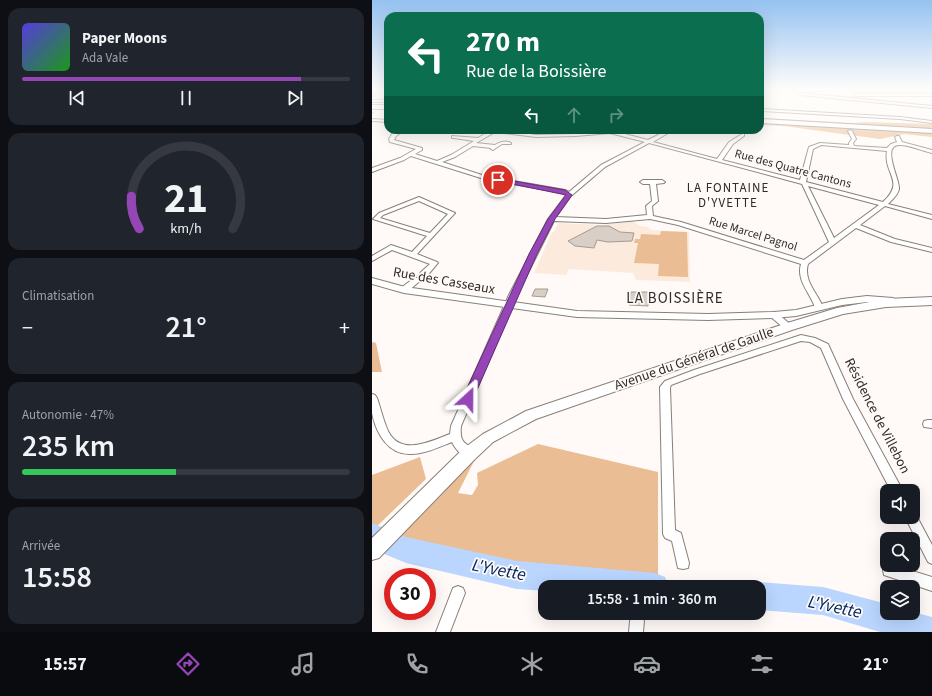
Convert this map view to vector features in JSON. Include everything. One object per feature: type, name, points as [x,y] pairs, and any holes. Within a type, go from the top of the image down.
[{"type":"main road","points":[[764,121],[932,131]]},
{"type":"main road","name":"Avenue du Général de Gaulle","points":[[372,551],[469,454],[488,438],[511,424],[532,415],[692,366],[788,327],[805,322],[850,309],[905,301],[932,301]]},
{"type":"street","points":[[912,119],[932,122]]},
{"type":"street","points":[[372,120],[384,121]]},
{"type":"street","points":[[850,132],[854,139],[851,143],[852,147]]},
{"type":"street","points":[[372,170],[410,154],[420,148],[392,140],[391,139],[396,134]]},
{"type":"street","points":[[439,162],[453,156],[487,134]]},
{"type":"street","points":[[521,134],[587,134]]},
{"type":"street","name":"Rue des Quatre Cantons","points":[[617,134],[804,184],[932,216]]},
{"type":"street","points":[[469,454],[460,447],[454,437],[456,426],[508,306],[551,219],[569,195],[603,166],[664,134]]},
{"type":"street","points":[[718,161],[731,143],[742,135]]},
{"type":"street","points":[[454,137],[479,140]]},
{"type":"street","points":[[897,137],[900,143]]},
{"type":"street","points":[[472,144],[495,148],[502,143],[509,143]]},
{"type":"street","points":[[819,307],[817,300],[805,281],[803,271],[805,263],[884,204],[892,196],[896,189],[896,181],[888,155],[889,150],[895,143],[932,152]]},
{"type":"street","points":[[833,243],[804,184],[810,148],[820,144],[889,150]]},
{"type":"street","points":[[410,154],[439,162],[469,173],[565,192],[569,195]]},
{"type":"street","points":[[643,182],[662,182]]},
{"type":"street","points":[[650,217],[649,206],[655,202],[652,182]]},
{"type":"street","points":[[413,255],[452,213],[419,199],[381,214],[376,219],[431,235]]},
{"type":"street","name":"Rue Marcel Pagnol","points":[[551,219],[606,221],[650,217],[679,223],[805,263]]},
{"type":"street","points":[[856,225],[891,241],[932,250]]},
{"type":"street","points":[[372,259],[391,248],[435,263],[424,274]]},
{"type":"street","points":[[404,290],[417,280]]},
{"type":"street","name":"Rue des Casseaux","points":[[372,281],[404,290],[508,306],[577,314],[708,317],[774,315],[796,313],[839,302],[867,299],[905,301]]},
{"type":"street","points":[[796,313],[805,322]]},
{"type":"street","points":[[774,315],[788,327]]},
{"type":"street","name":"Résidence de Villebon","points":[[683,562],[677,537],[670,534],[665,387],[692,366],[801,338],[812,340],[825,346],[848,400],[893,484]]},
{"type":"street","points":[[372,398],[386,437],[393,446],[399,450],[417,449],[454,437]]},
{"type":"street","points":[[915,524],[932,558]]},
{"type":"street","points":[[895,572],[932,584]]},
{"type":"street","points":[[443,632],[458,593]]},
{"type":"shaded area","points":[[764,119],[932,124],[932,137],[904,134],[880,139],[784,126],[764,125]]},
{"type":"shaded area","points":[[632,221],[640,226],[648,227],[651,230],[689,232],[690,282],[636,280],[633,273],[569,269],[566,275],[534,273],[552,232],[554,232],[558,223],[603,225]]},
{"type":"shaded area","points":[[661,231],[687,232],[688,277],[658,276],[659,264],[634,263],[638,243],[634,243],[635,239],[640,239],[641,234],[660,235]]},
{"type":"shaded area","points":[[372,342],[376,343],[382,372],[372,372]]},
{"type":"shaded area","points":[[538,444],[658,472],[658,575],[521,564],[428,552],[394,539],[475,459],[458,493],[472,495],[478,485],[477,473]]},
{"type":"shaded area","points":[[420,457],[426,479],[372,531],[372,475]]},
{"type":"building","points":[[597,226],[609,226],[620,232],[634,233],[632,241],[608,242],[597,240],[594,248],[575,246],[568,241]]},
{"type":"building","points":[[535,289],[548,289],[545,297],[532,296]]},
{"type":"building","points":[[631,292],[650,293],[648,306],[629,305]]},
{"type":"waterway","name":"L'Yvette","points":[[372,536],[406,550],[517,575],[574,580]]},
{"type":"waterway","name":"L'Yvette","points":[[766,597],[823,601],[932,632]]},
{"type":"tunnel","points":[[417,280],[424,274]]},
{"type":"district","name":"LA FONTAINE D'YVETTE","points":[[728,196]]},
{"type":"district","name":"LA BOISSIÈRE","points":[[675,298]]},
{"type":"route","points":[[468,399],[508,306],[533,254],[551,219],[569,195],[565,192],[498,180]]}]
